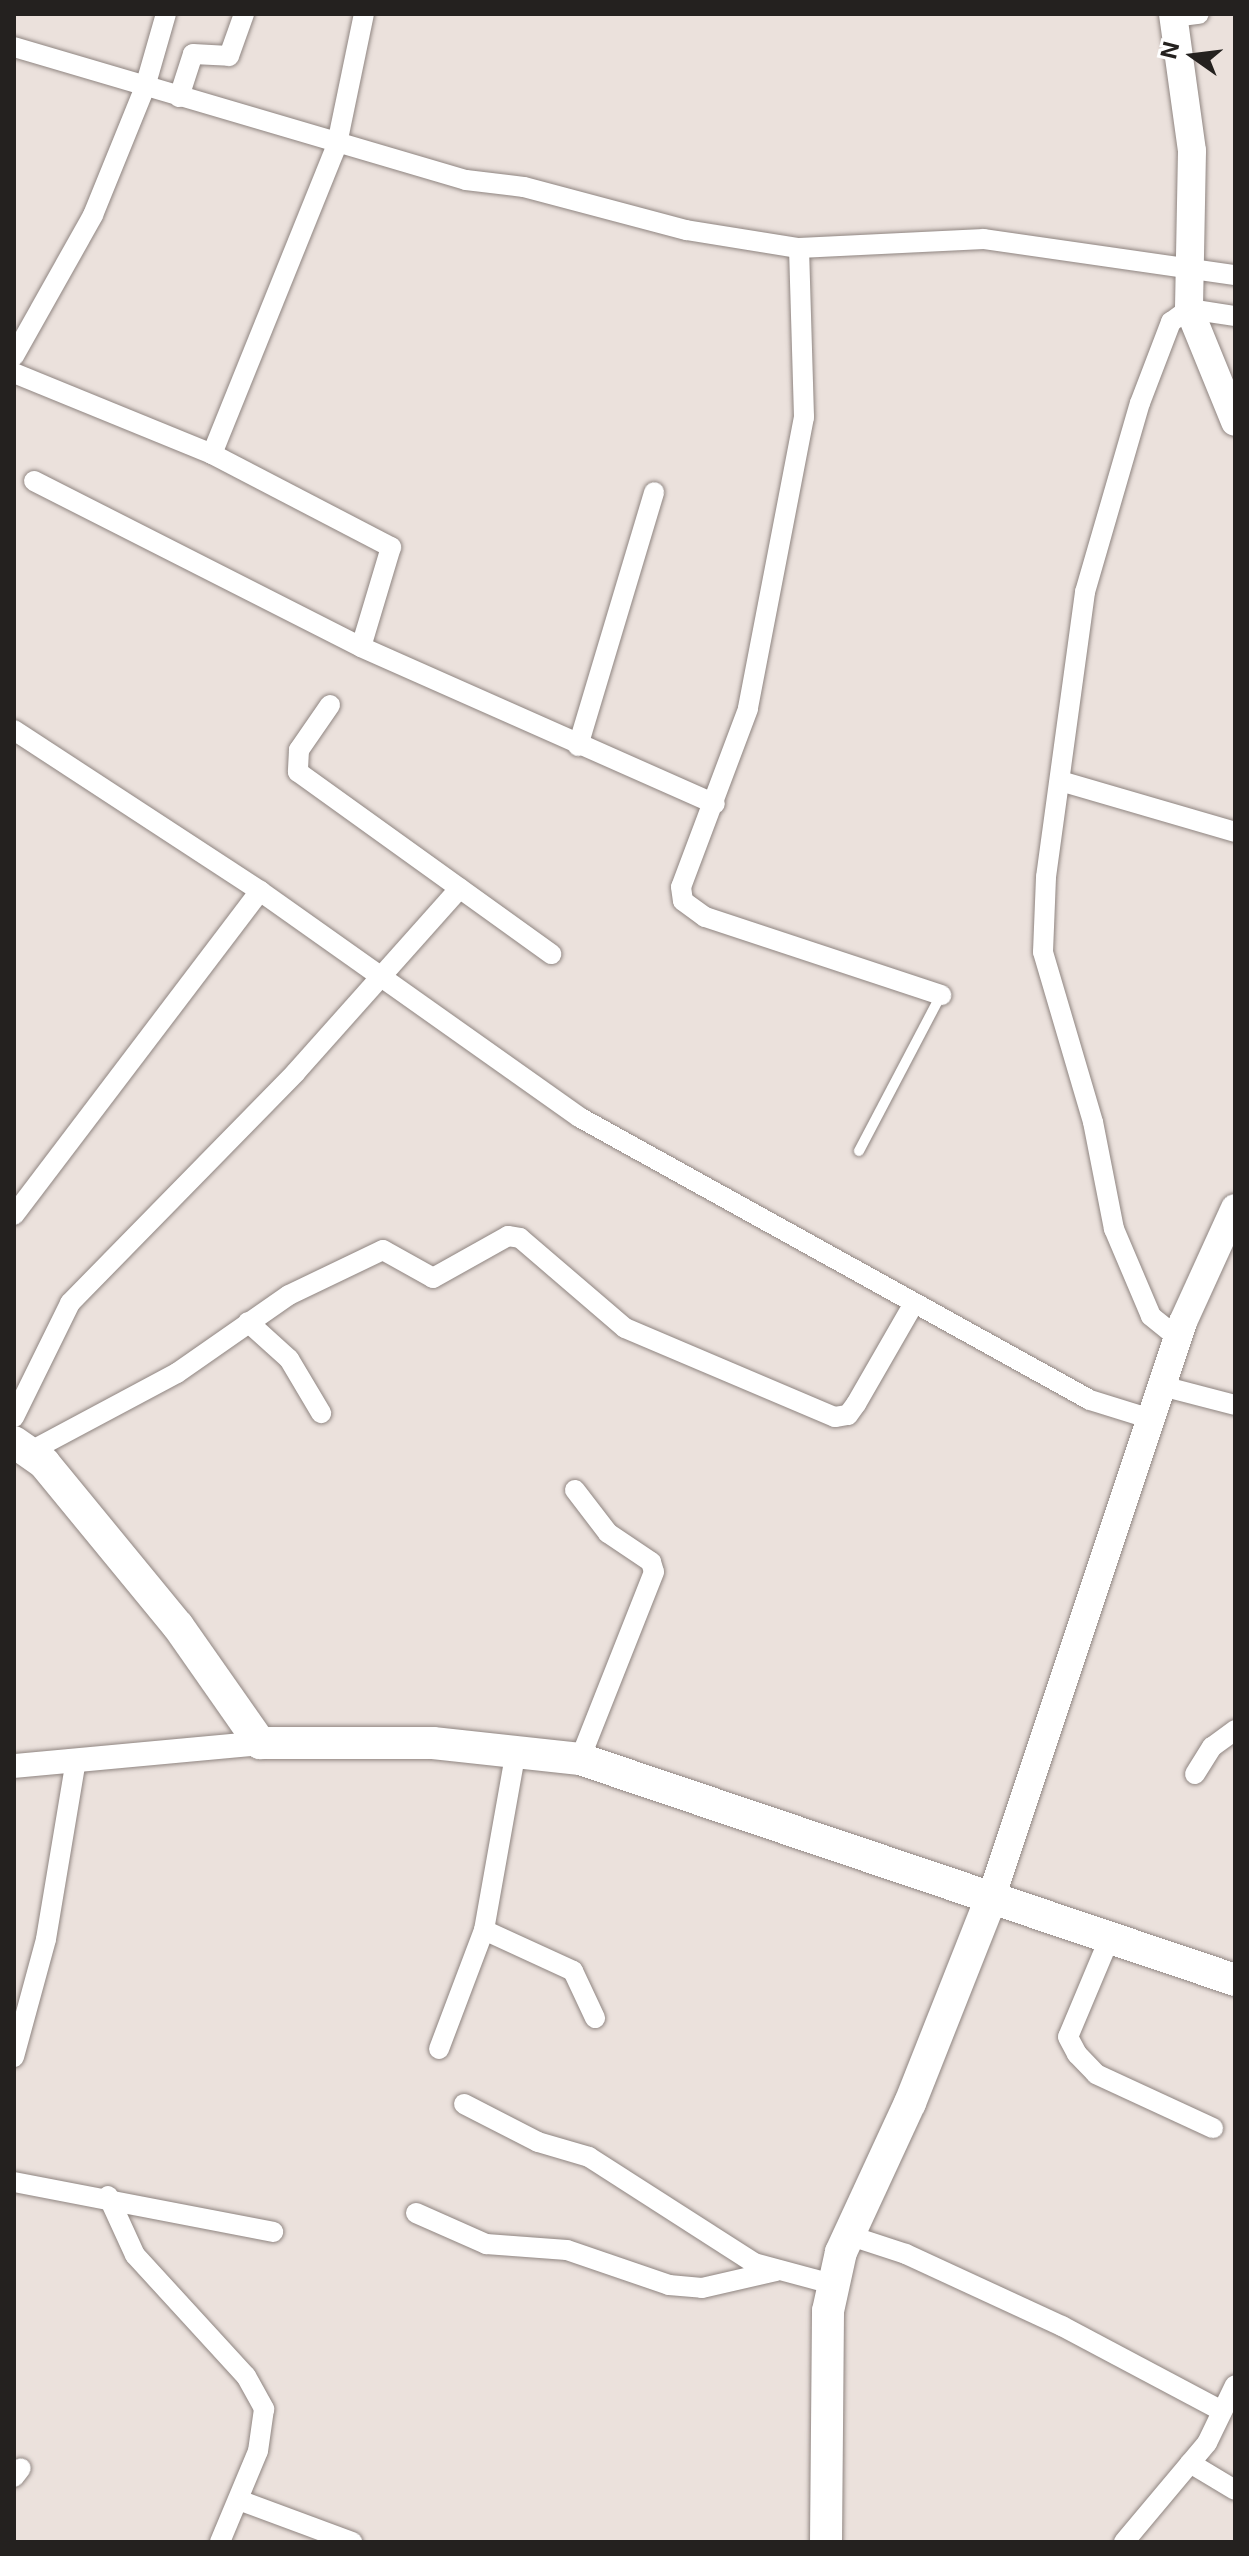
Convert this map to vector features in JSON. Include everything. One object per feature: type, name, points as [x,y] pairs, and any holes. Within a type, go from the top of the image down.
[{"type":"main road","points":[[1182,15],[1192,151],[1189,309],[1235,422]]},
{"type":"main road","points":[[826,2542],[825,2377],[832,2284],[848,2235],[910,2103],[990,1901],[1178,1338],[1235,1208]]},
{"type":"main road","points":[[21,1447],[178,1626],[260,1743],[433,1743],[515,1756],[580,1759],[990,1901],[1110,1937],[1235,1980]]},
{"type":"street","points":[[14,356],[93,215],[145,87],[166,14]]},
{"type":"street","points":[[179,97],[193,54],[229,56],[244,14]]},
{"type":"street","points":[[212,454],[336,143],[364,14]]},
{"type":"street","points":[[14,47],[466,180],[524,187],[686,230],[799,248],[984,239],[1235,275]]},
{"type":"street","points":[[799,248],[804,417],[748,709],[715,804],[681,887],[692,910],[941,995]]},
{"type":"street","points":[[1178,1338],[1151,1316],[1114,1229],[1093,1122],[1043,952],[1046,877],[1085,592],[1111,498],[1171,322],[1189,309],[1235,316]]},
{"type":"street","points":[[14,373],[212,454],[391,547],[361,647]]},
{"type":"street","points":[[34,481],[361,647],[578,746],[715,804]]},
{"type":"street","points":[[578,746],[654,492]]},
{"type":"street","points":[[330,705],[299,750],[298,772],[551,954]]},
{"type":"street","points":[[14,730],[260,891],[579,1117],[913,1305],[1090,1400],[1151,1419]]},
{"type":"street","points":[[1060,781],[1235,832]]},
{"type":"street","points":[[14,1417],[70,1303],[382,976],[460,888]]},
{"type":"street","points":[[14,1215],[260,891]]},
{"type":"street","points":[[21,1447],[177,1373],[248,1322],[362,1257],[383,1250],[433,1278],[508,1236],[520,1238],[625,1328],[835,1417],[848,1415],[856,1404],[913,1305]]},
{"type":"street","points":[[248,1322],[289,1359],[321,1413]]},
{"type":"street","points":[[1162,1386],[1235,1405]]},
{"type":"street","points":[[575,1490],[608,1533],[651,1562],[654,1572],[580,1759]]},
{"type":"street","points":[[1195,1774],[1212,1747],[1235,1730]]},
{"type":"street","points":[[14,1766],[260,1743]]},
{"type":"street","points":[[439,2049],[484,1930],[515,1756]]},
{"type":"street","points":[[14,2057],[46,1939],[76,1760]]},
{"type":"street","points":[[484,1930],[573,1971],[595,2018]]},
{"type":"street","points":[[1110,1937],[1068,2037],[1077,2054],[1096,2074],[1213,2128]]},
{"type":"street","points":[[464,2104],[538,2142],[589,2157],[734,2253],[832,2284]]},
{"type":"street","points":[[14,2182],[108,2196],[273,2232]]},
{"type":"street","points":[[108,2196],[121,2230],[155,2282],[258,2392],[264,2430],[220,2542]]},
{"type":"street","points":[[416,2213],[486,2244],[567,2250],[669,2285],[702,2288],[780,2270]]},
{"type":"street","points":[[848,2235],[906,2254],[1048,2319],[1222,2411]]},
{"type":"street","points":[[1124,2542],[1190,2463],[1235,2385]]},
{"type":"street","points":[[1190,2463],[1235,2490]]},
{"type":"street","points":[[239,2500],[352,2542]]},
{"type":"lane","points":[[859,1151],[941,995]]}]
